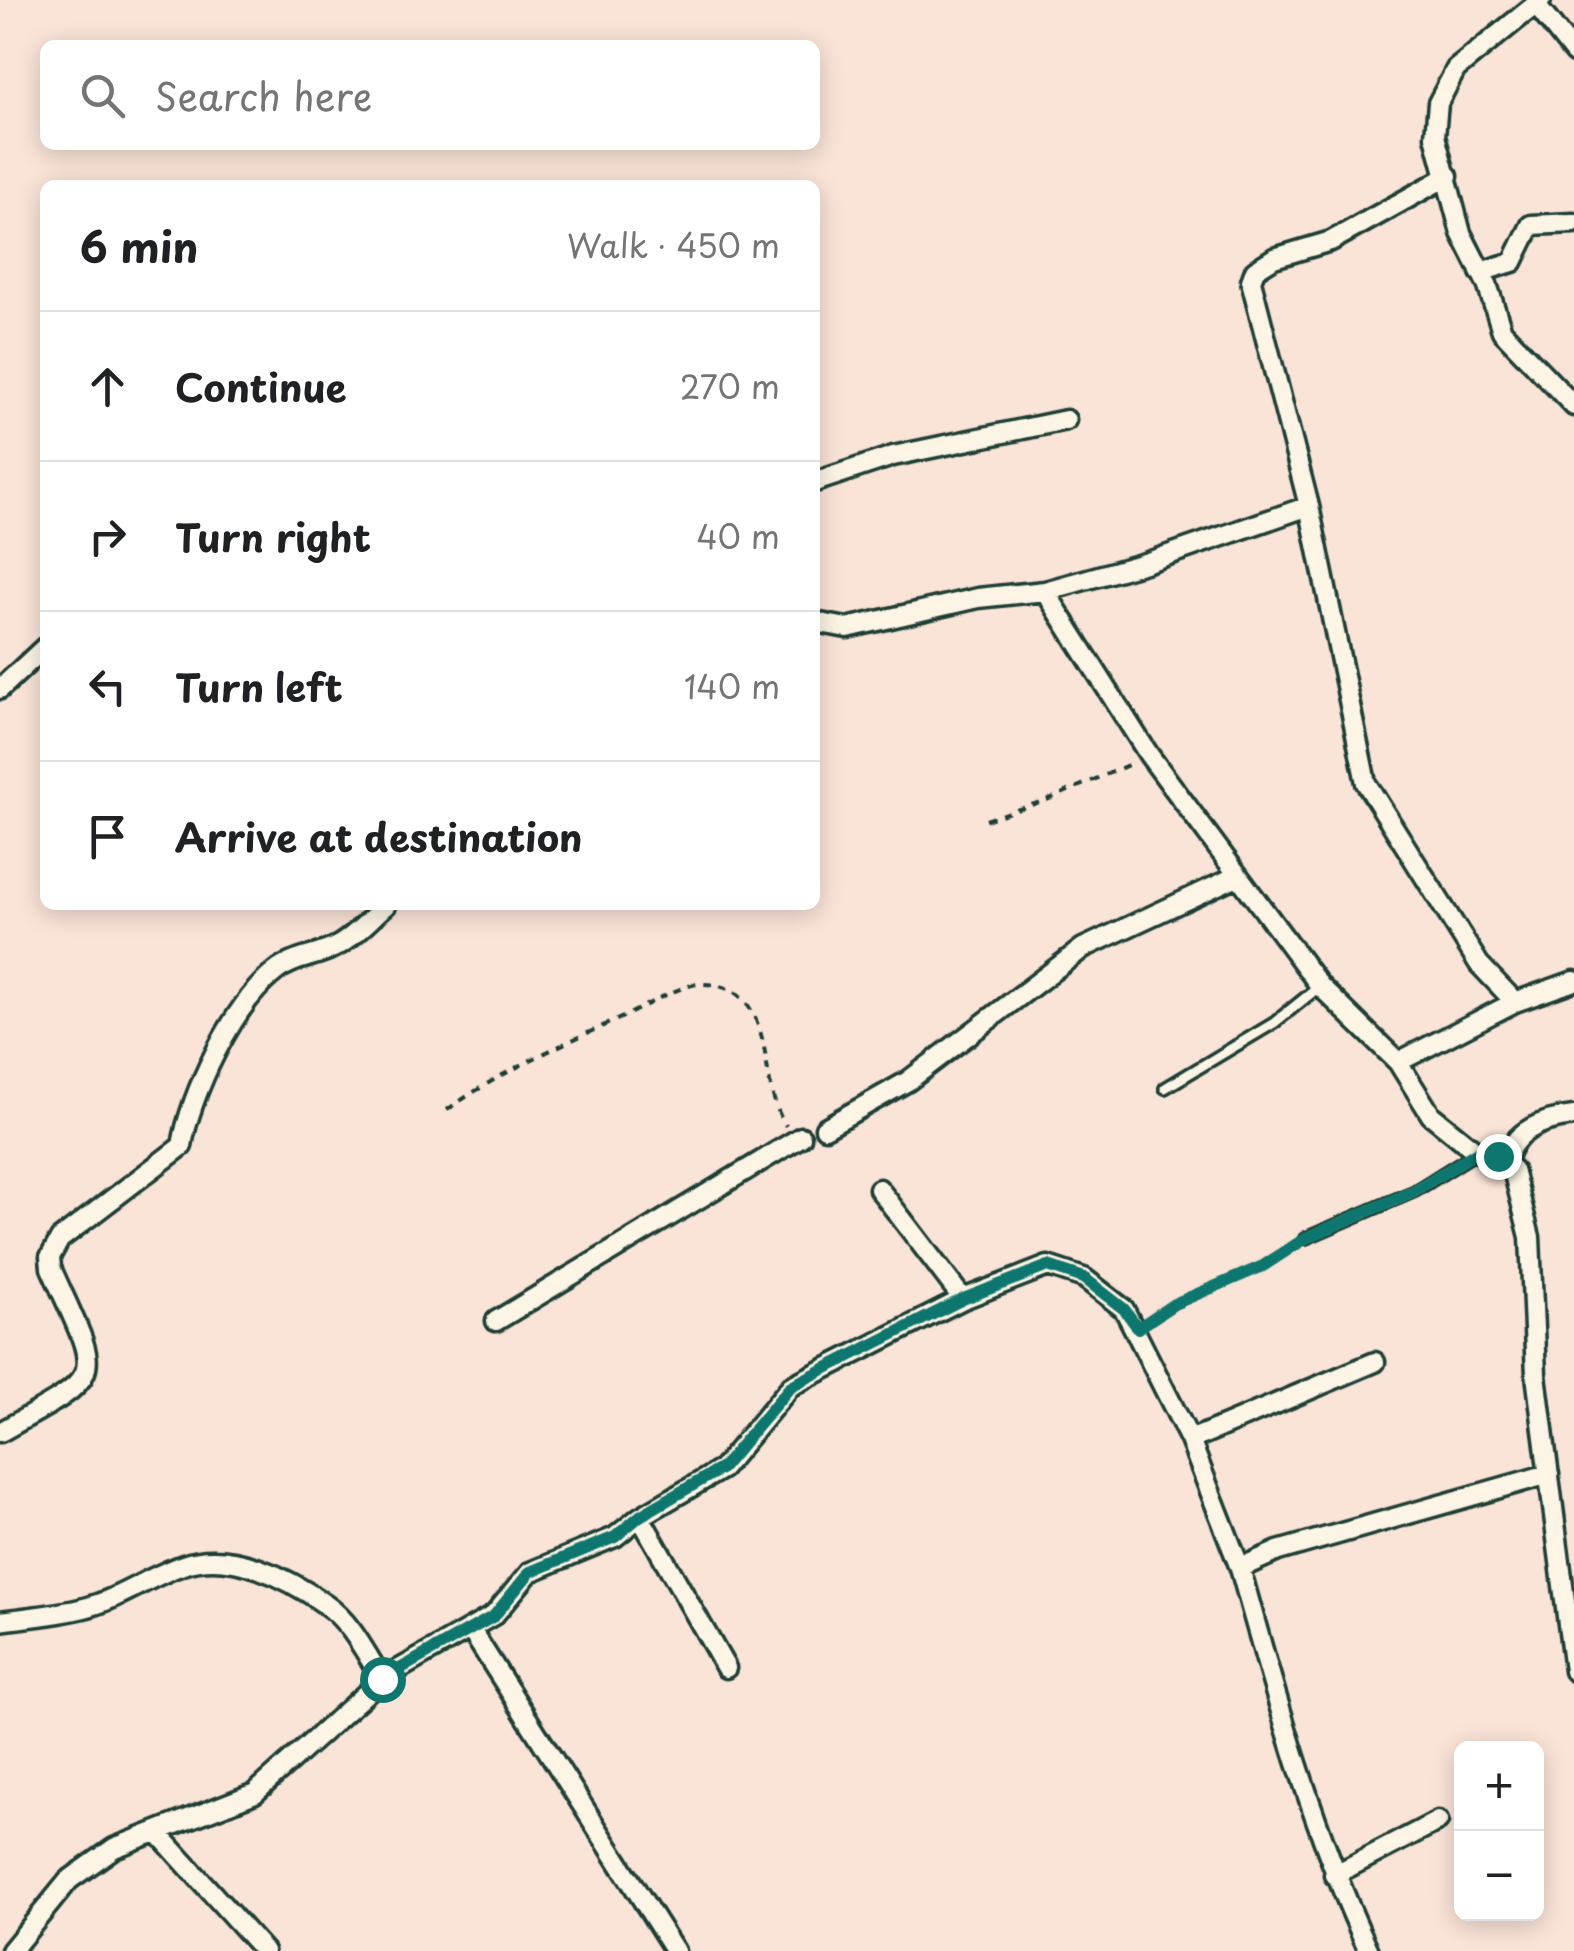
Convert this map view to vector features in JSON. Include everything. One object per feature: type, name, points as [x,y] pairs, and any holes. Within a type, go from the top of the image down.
[{"type":"street","points":[[1574,52],[1539,2],[1465,62],[1443,88],[1434,136],[1448,176],[1460,234],[1480,272],[1502,331],[1574,406]]},
{"type":"street","points":[[1448,176],[1331,241],[1274,258],[1255,270],[1251,281],[1309,506],[1366,783],[1478,964],[1515,1002]]},
{"type":"street","points":[[1480,272],[1513,262],[1531,226],[1574,223]]},
{"type":"street","points":[[820,480],[911,452],[1066,420]]},
{"type":"street","points":[[820,623],[847,628],[978,598],[1044,590],[1145,563],[1309,506]]},
{"type":"street","points":[[1044,590],[1149,755],[1320,986],[1398,1062],[1431,1115],[1477,1152],[1506,1162]]},
{"type":"street","points":[[0,689],[40,653]]},
{"type":"street","points":[[825,1128],[908,1081],[1083,948],[1237,876]]},
{"type":"street","points":[[0,1432],[70,1394],[87,1376],[90,1359],[50,1258],[60,1239],[182,1146],[184,1121],[216,1054],[263,982],[279,968],[339,945],[380,910]]},
{"type":"street","points":[[1398,1062],[1515,1002],[1573,983]]},
{"type":"street","points":[[1574,1116],[1556,1118],[1523,1133],[1511,1144],[1506,1162],[1523,1195],[1530,1237],[1532,1327],[1574,1671]]},
{"type":"street","points":[[496,1321],[801,1137]]},
{"type":"street","points":[[878,1189],[963,1299]]},
{"type":"street","points":[[11,1951],[70,1880],[114,1848],[255,1793],[382,1679],[494,1616],[530,1572],[615,1537],[640,1516],[722,1468],[791,1386],[963,1299],[1048,1266],[1084,1278],[1124,1309],[1138,1328],[1190,1440],[1240,1568],[1334,1875],[1369,1951]]},
{"type":"street","points":[[1190,1440],[1375,1362]]},
{"type":"street","points":[[1240,1568],[1278,1551],[1549,1474]]},
{"type":"street","points":[[640,1516],[726,1668]]},
{"type":"street","points":[[0,1621],[82,1609],[130,1593],[183,1564],[200,1560],[245,1564],[328,1606],[382,1679]]},
{"type":"street","points":[[471,1630],[675,1951]]},
{"type":"street","points":[[1334,1875],[1438,1821]]},
{"type":"street","points":[[156,1832],[264,1951]]},
{"type":"lane","points":[[1165,1088],[1274,1022],[1320,986]]},
{"type":"lane","points":[[1306,1238],[1414,1191],[1477,1152]]},
{"type":"path","points":[[986,820],[1052,798],[1149,755]]},
{"type":"path","points":[[447,1110],[494,1077],[548,1049],[692,986],[720,985],[746,1000],[760,1029],[773,1107],[786,1126],[801,1137]]},
{"type":"path","points":[[1138,1328],[1174,1304],[1263,1266],[1306,1238]]},
{"type":"route","points":[[382,1679],[494,1616],[530,1572],[615,1537],[640,1516],[722,1468],[791,1386],[963,1299],[1048,1266],[1084,1278],[1124,1309],[1138,1328],[1174,1304],[1263,1266],[1306,1238],[1414,1191],[1477,1152],[1498,1156]]}]
